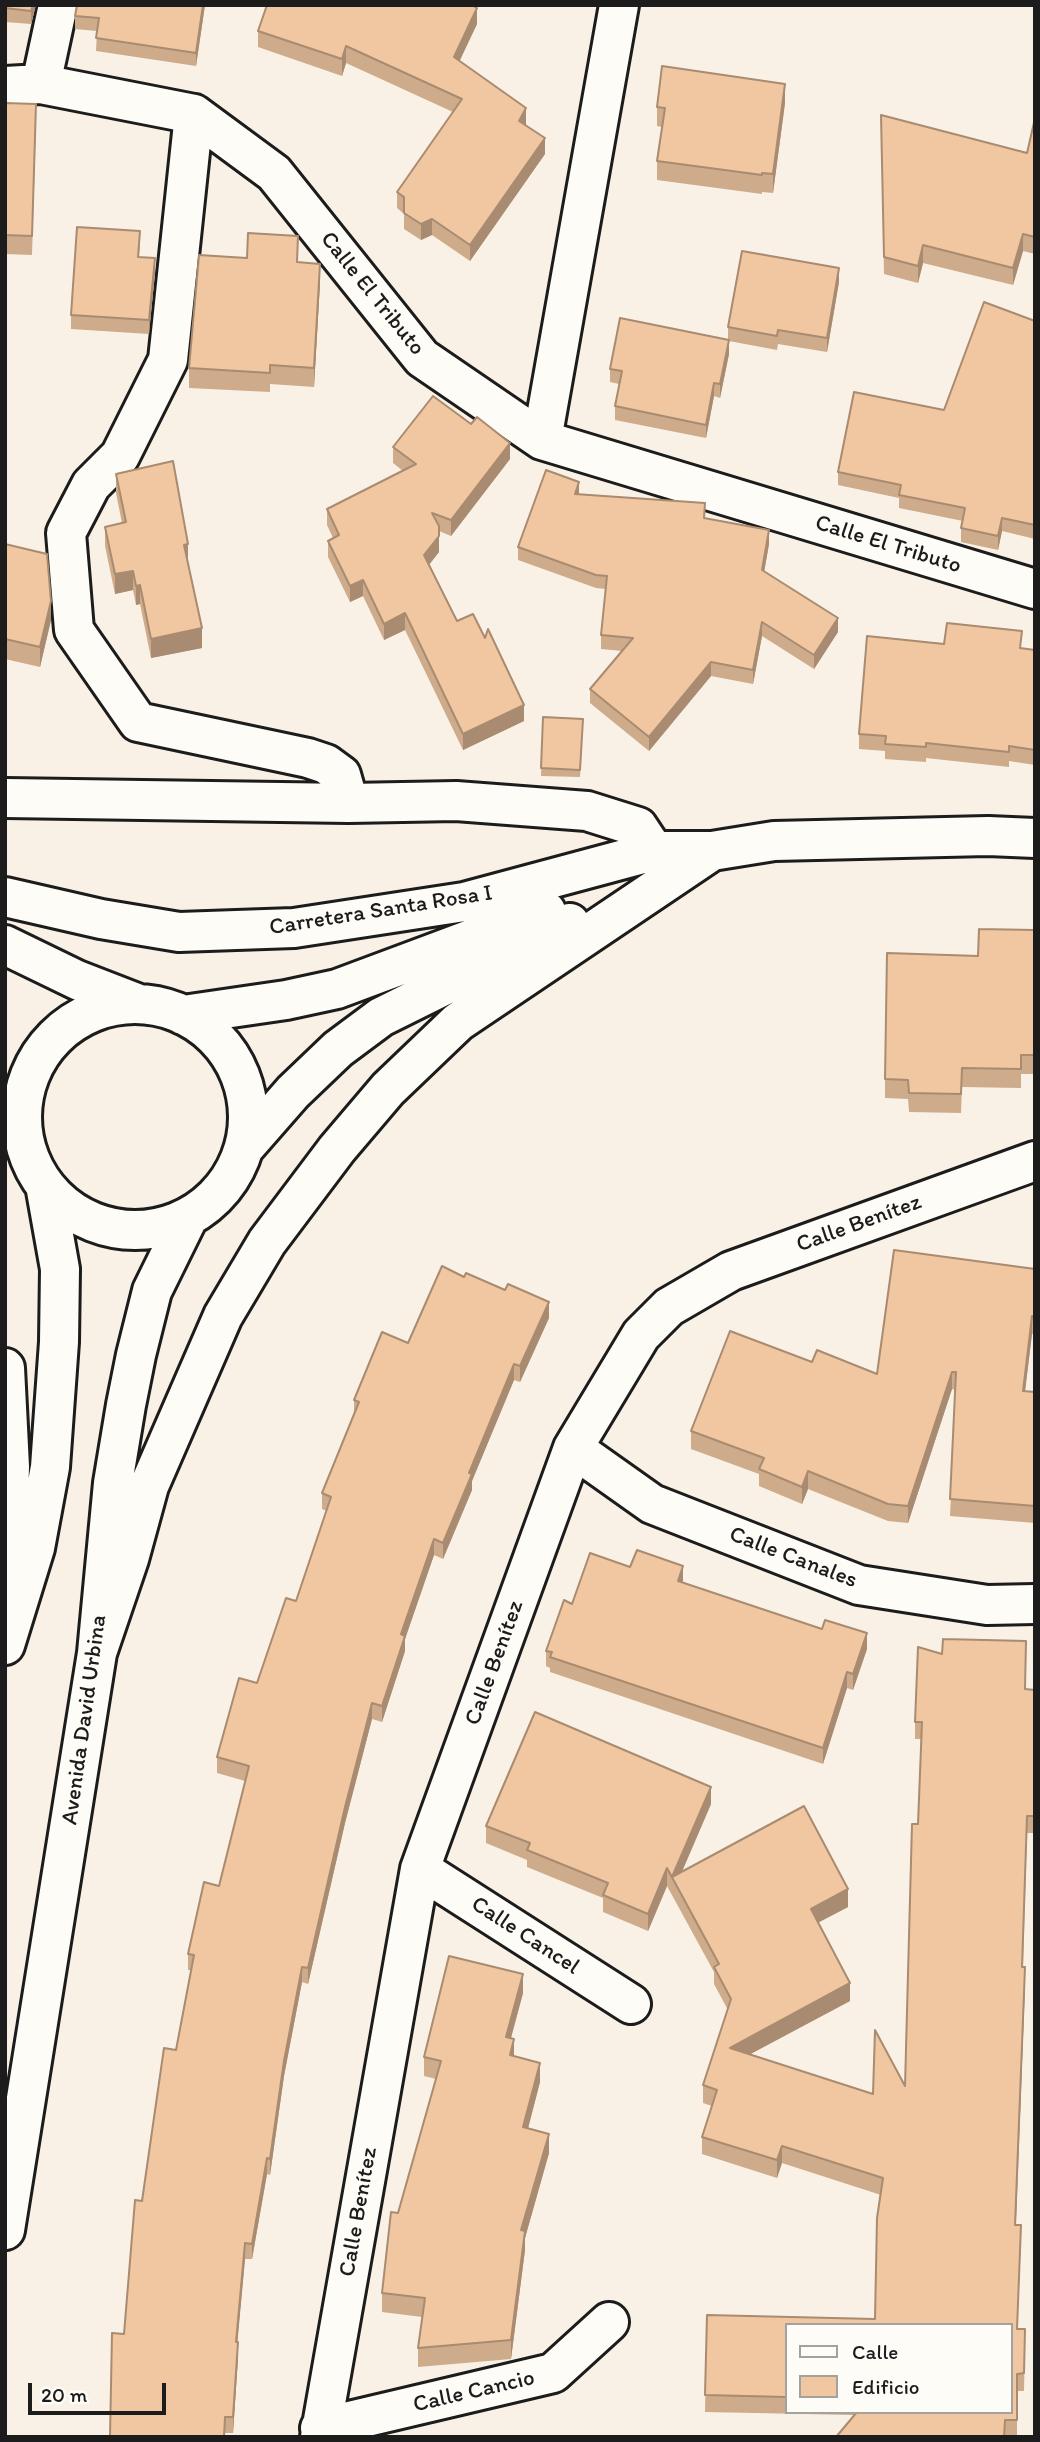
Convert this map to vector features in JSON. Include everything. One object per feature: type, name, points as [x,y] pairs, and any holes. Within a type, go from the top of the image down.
[{"type":"street","points":[[23,85],[58,5]]},
{"type":"street","points":[[542,440],[619,5]]},
{"type":"street","name":"Calle El Tributo","points":[[23,85],[194,114],[274,173],[422,358],[542,440],[1035,589]]},
{"type":"street","points":[[194,114],[168,360],[120,456],[91,485],[66,533],[74,630],[138,722],[326,764],[341,775],[349,803]]},
{"type":"street","points":[[5,798],[349,803],[456,801],[587,811],[638,827],[654,851]]},
{"type":"street","name":"Carretera Santa Rosa I","points":[[5,897],[102,919],[179,932],[294,928],[464,902],[654,851],[712,851],[774,841],[988,836],[1035,838]]},
{"type":"street","points":[[97,1653],[129,1559],[149,1486],[223,1316],[267,1242],[337,1149],[388,1089],[458,1022],[712,851]]},
{"type":"street","name":"Carretera Santa Rosa I","points":[[183,1014],[286,1000],[337,989],[712,851]]},
{"type":"street","name":"Carretera Santa Rosa I","points":[[244,1148],[293,1092],[338,1049],[381,1017],[712,851]]},
{"type":"street","points":[[5,945],[77,980],[139,1004]]},
{"type":"street","points":[[139,1004],[183,1014],[219,1041],[242,1080],[248,1126],[244,1148],[235,1170],[223,1189],[207,1206],[166,1227],[121,1230],[78,1216],[60,1202],[45,1185],[33,1165],[26,1143],[24,1097],[41,1055],[55,1037],[94,1012],[139,1004]]},
{"type":"street","points":[[5,1086],[23,1121]]},
{"type":"street","name":"Calle Benítez","points":[[320,2432],[420,1868],[573,1448],[641,1335],[669,1307],[731,1271],[1035,1161]]},
{"type":"street","points":[[5,1644],[34,1548],[50,1468],[60,1269],[45,1185]]},
{"type":"street","name":"Avenida David Urbina","points":[[5,2230],[97,1653],[113,1483],[136,1355],[152,1291],[188,1218]]},
{"type":"street","points":[[5,1368],[10,1467],[5,1644]]},
{"type":"street","name":"Calle Canales","points":[[573,1448],[652,1504],[859,1585],[987,1605],[1035,1604]]},
{"type":"street","name":"Calle Cancel","points":[[420,1868],[631,2004]]},
{"type":"street","name":"Calle Cancio","points":[[320,2432],[553,2373],[609,2322]]},
{"type":"building","points":[[5,5],[33,5],[31,11],[5,8]]},
{"type":"building","points":[[77,5],[203,5],[196,53],[96,38],[99,18],[75,16]]},
{"type":"building","points":[[267,5],[472,5],[477,8],[454,57],[526,108],[519,121],[545,138],[470,245],[432,219],[421,224],[404,213],[404,197],[397,192],[462,99],[346,46],[342,59],[258,31]]},
{"type":"building","points":[[662,66],[785,84],[773,174],[762,175],[657,161],[665,108],[657,107]]},
{"type":"building","points":[[5,103],[36,104],[32,236],[5,235]]},
{"type":"building","points":[[881,115],[1027,153],[1035,118],[1035,237],[1023,234],[1013,268],[923,245],[918,266],[884,257]]},
{"type":"building","points":[[77,227],[140,231],[138,257],[155,258],[149,320],[71,315]]},
{"type":"building","points":[[248,233],[298,236],[297,262],[320,264],[314,368],[270,365],[270,373],[189,368],[199,255],[247,258]]},
{"type":"building","points":[[742,251],[839,268],[827,338],[778,330],[777,336],[728,327]]},
{"type":"building","points":[[984,302],[1035,321],[1035,525],[1002,518],[998,536],[961,528],[965,508],[899,495],[901,485],[838,472],[854,392],[944,410]]},
{"type":"building","points":[[620,318],[729,340],[720,384],[714,383],[706,425],[615,406],[622,371],[610,369]]},
{"type":"building","points":[[433,396],[471,424],[477,417],[510,443],[451,520],[432,513],[439,526],[439,536],[424,555],[457,621],[473,614],[485,638],[488,629],[524,705],[463,734],[405,613],[384,624],[363,580],[350,586],[328,541],[339,535],[327,509],[416,464],[393,447]]},
{"type":"building","points":[[173,461],[188,544],[184,545],[202,628],[151,639],[140,585],[136,586],[133,571],[115,574],[105,527],[126,522],[116,474]]},
{"type":"building","points":[[546,470],[579,482],[575,494],[705,503],[704,518],[769,530],[762,570],[838,618],[814,655],[762,622],[753,670],[711,662],[649,737],[590,689],[633,638],[601,635],[607,576],[596,575],[518,547]]},
{"type":"building","points":[[5,544],[47,554],[51,601],[40,647],[5,639]]},
{"type":"building","points":[[947,623],[1022,631],[1020,648],[1035,650],[1035,750],[1009,746],[1009,752],[926,743],[926,747],[885,744],[886,736],[859,734],[867,636],[944,644]]},
{"type":"building","points":[[543,717],[583,719],[580,770],[541,768]]},
{"type":"building","points":[[979,929],[1035,930],[1035,1055],[1021,1055],[1021,1069],[962,1068],[961,1094],[909,1093],[908,1080],[885,1079],[887,953],[978,956]]},
{"type":"building","points":[[894,1250],[1035,1269],[1035,1316],[1032,1316],[1023,1391],[1035,1392],[1035,1506],[950,1499],[956,1372],[952,1372],[908,1506],[888,1504],[808,1471],[802,1487],[759,1469],[764,1458],[691,1431],[730,1331],[812,1362],[817,1350],[877,1374]]},
{"type":"building","points":[[442,1266],[464,1277],[466,1273],[505,1290],[508,1284],[549,1302],[520,1366],[514,1364],[443,1543],[434,1539],[401,1634],[405,1636],[382,1706],[372,1703],[308,1968],[302,1967],[284,2061],[270,2159],[267,2158],[252,2244],[245,2243],[236,2342],[233,2417],[225,2417],[224,2437],[110,2437],[112,2333],[124,2334],[135,2200],[142,2201],[164,2048],[176,2050],[194,1955],[188,1954],[204,1882],[219,1886],[249,1766],[217,1757],[239,1678],[257,1683],[286,1598],[296,1601],[331,1497],[322,1493],[359,1402],[354,1400],[382,1332],[408,1343]]},
{"type":"building","points":[[637,1550],[683,1566],[678,1581],[822,1629],[825,1620],[867,1633],[853,1674],[847,1672],[823,1748],[550,1657],[552,1652],[546,1651],[564,1600],[572,1604],[590,1553],[630,1567]]},
{"type":"building","points":[[943,1639],[1026,1641],[1025,1689],[1035,1690],[1035,1816],[1027,1816],[1022,1967],[1025,1967],[1015,2225],[1021,2225],[1017,2329],[1025,2329],[1024,2373],[1017,2374],[1017,2420],[1005,2420],[1004,2437],[836,2437],[855,2414],[1012,2414],[1012,2323],[785,2323],[785,2397],[705,2395],[707,2315],[875,2319],[877,2218],[883,2178],[782,2146],[777,2160],[702,2137],[717,2090],[703,2085],[731,1999],[714,1967],[719,1964],[667,1868],[648,1914],[603,1895],[608,1883],[527,1850],[530,1843],[486,1826],[535,1712],[711,1787],[672,1877],[804,1806],[848,1889],[811,1909],[850,1983],[730,2048],[873,2094],[875,2030],[905,2086],[912,1824],[918,1824],[922,1722],[915,1722],[918,1647],[942,1654]]},
{"type":"building","points":[[449,1956],[523,1974],[506,2037],[514,2039],[510,2055],[540,2063],[523,2127],[549,2134],[521,2230],[525,2231],[511,2340],[418,2348],[425,2298],[382,2293],[391,2212],[398,2213],[441,2061],[424,2057]]}]
